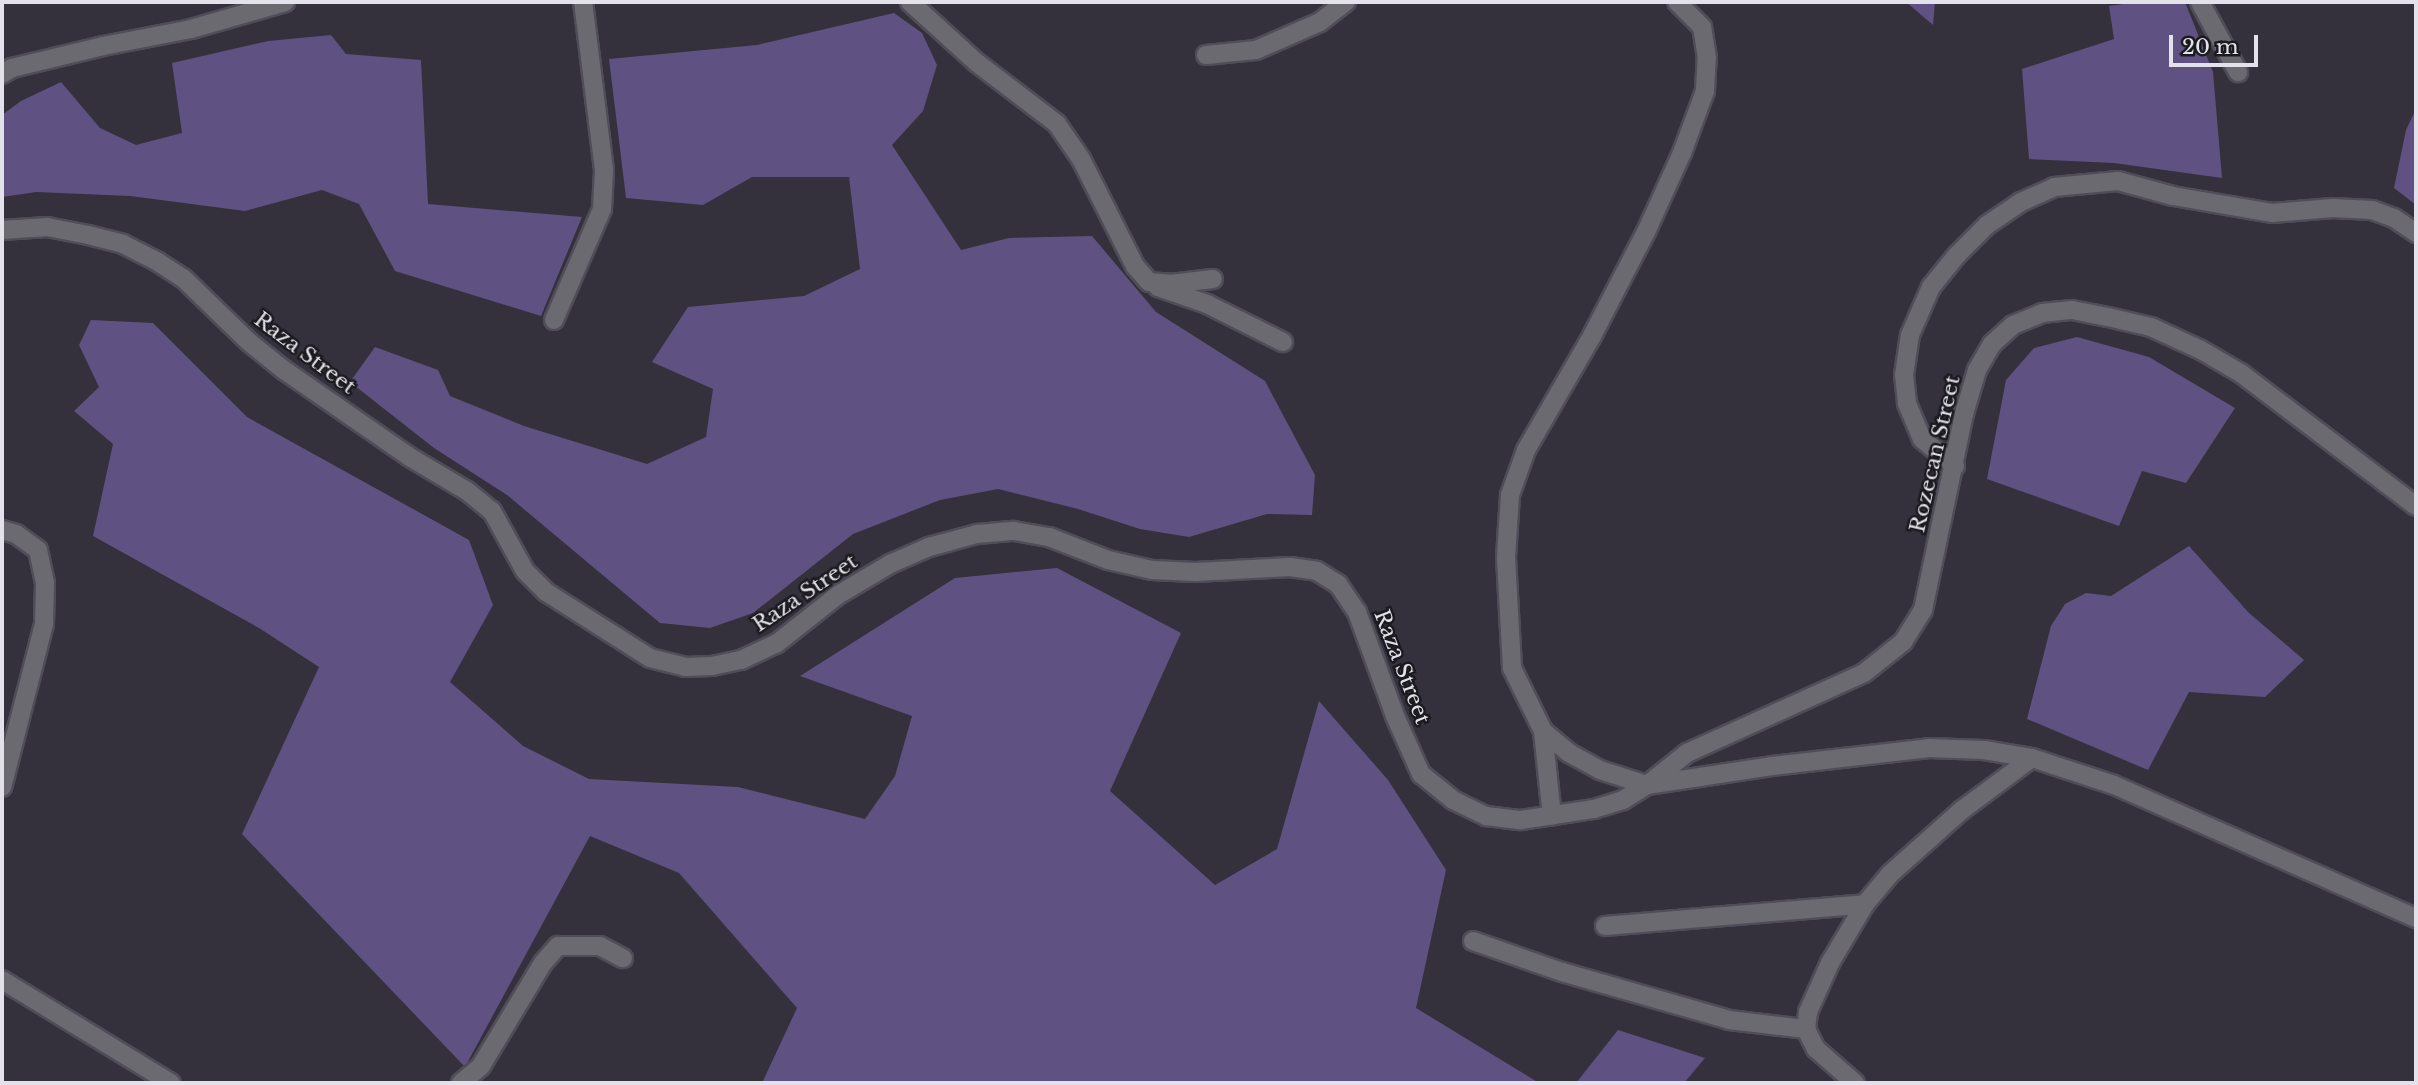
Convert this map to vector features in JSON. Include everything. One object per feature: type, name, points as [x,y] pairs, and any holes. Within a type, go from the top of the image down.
[{"type":"street","points":[[2,74],[12,68],[103,46],[191,29],[285,2]]},
{"type":"street","points":[[555,320],[602,209],[604,170],[583,2]]},
{"type":"street","points":[[910,2],[976,62],[1056,124],[1086,168],[1135,266],[1149,282],[1172,294],[1207,304],[1283,342]]},
{"type":"street","points":[[1206,55],[1256,50],[1320,22],[1346,2]]},
{"type":"street","points":[[1552,816],[1543,731],[1512,668],[1506,556],[1510,495],[1526,450],[1592,335],[1646,232],[1682,153],[1705,91],[1707,58],[1702,27],[1682,4],[1676,2]]},
{"type":"street","points":[[2200,2],[2238,72]]},
{"type":"street","points":[[1955,466],[1922,439],[1907,403],[1904,375],[1910,335],[1931,287],[1956,256],[1987,225],[2021,202],[2054,187],[2118,181],[2222,206],[2272,213],[2333,208],[2372,210],[2394,218],[2416,233]]},
{"type":"street","name":"Raza Street","points":[[2,230],[47,227],[123,243],[183,278],[249,342],[284,370],[408,456],[467,491],[492,512],[524,571],[545,592],[650,658],[685,667],[712,666],[741,660],[776,644],[838,595],[890,564],[929,547],[977,534],[1014,531],[1049,537],[1108,559],[1152,570],[1195,572],[1290,567],[1317,571],[1338,584],[1357,612],[1395,716],[1421,774],[1453,800],[1486,816],[1521,820],[1552,816],[1623,800],[1647,785]]},
{"type":"street","points":[[1149,282],[1170,284],[1213,279]]},
{"type":"street","name":"Rozecan Street","points":[[1647,785],[1687,753],[1852,679],[1903,642],[1923,610],[1964,414],[1977,370],[1992,344],[2013,325],[2042,313],[2072,310],[2151,327],[2201,350],[2242,374],[2416,506]]},
{"type":"street","points":[[2,530],[16,534],[38,550],[45,583],[44,624],[2,787]]},
{"type":"street","points":[[1543,731],[1569,753],[1600,770],[1647,785],[1928,748],[1984,750],[2032,758],[2126,790],[2416,918]]},
{"type":"street","points":[[1856,1083],[1816,1049],[1806,1029],[1813,1000],[1865,904],[1889,875],[1962,810],[2032,758]]},
{"type":"street","points":[[1605,926],[1865,904]]},
{"type":"street","points":[[1473,940],[1562,972],[1729,1020],[1806,1029]]},
{"type":"street","points":[[461,1083],[481,1066],[543,963],[558,946],[600,946],[623,958]]},
{"type":"street","points":[[2,980],[171,1083]]},
{"type":"shaded area","points":[[1906,2],[1935,2],[1933,25]]},
{"type":"shaded area","points":[[2137,2],[2185,2],[2213,72],[2222,178],[2114,163],[2029,159],[2022,69],[2114,39],[2109,6]]},
{"type":"shaded area","points":[[894,13],[922,33],[937,65],[923,111],[892,145],[961,250],[1009,238],[1092,236],[1156,312],[1265,381],[1315,475],[1312,515],[1267,514],[1189,537],[1140,529],[1078,509],[998,489],[940,500],[853,534],[753,613],[710,628],[660,623],[507,495],[434,448],[350,382],[375,347],[438,370],[450,396],[524,426],[647,464],[706,437],[713,389],[652,362],[688,307],[804,296],[860,269],[849,177],[752,177],[703,205],[626,198],[609,59],[757,45]]},
{"type":"shaded area","points":[[331,35],[346,54],[421,60],[428,204],[582,217],[541,316],[395,271],[359,204],[322,190],[245,211],[130,196],[36,192],[2,197],[2,115],[21,101],[61,82],[100,128],[136,145],[182,133],[172,63],[268,41]]},
{"type":"shaded area","points":[[2416,109],[2416,205],[2394,188],[2406,130]]},
{"type":"shaded area","points":[[91,320],[153,323],[247,417],[469,540],[493,605],[450,682],[523,746],[589,779],[738,787],[865,819],[895,776],[912,716],[800,676],[955,578],[1057,568],[1181,633],[1110,791],[1215,885],[1277,849],[1319,701],[1388,780],[1446,870],[1416,1008],[1539,1083],[762,1083],[797,1008],[679,873],[590,836],[465,1067],[242,834],[319,667],[259,628],[93,536],[113,444],[74,411],[99,387],[79,345]]},
{"type":"shaded area","points":[[2077,337],[2149,357],[2235,408],[2186,483],[2142,471],[2119,526],[1987,479],[2006,380],[2034,348]]},
{"type":"shaded area","points":[[2189,546],[2249,613],[2304,660],[2265,697],[2189,692],[2148,770],[2027,719],[2051,626],[2065,604],[2086,593],[2111,596]]},
{"type":"shaded area","points":[[1618,1030],[1705,1058],[1684,1083],[1576,1083]]}]
